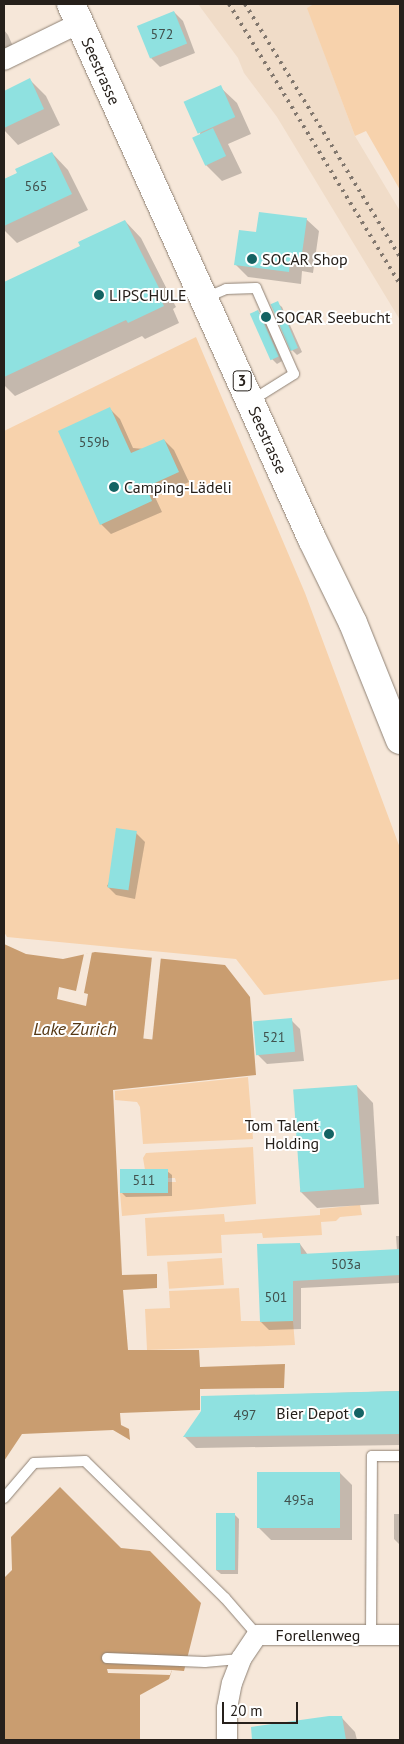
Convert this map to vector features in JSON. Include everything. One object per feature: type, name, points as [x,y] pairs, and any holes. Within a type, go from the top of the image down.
[{"type":"main road","name":"Seestrasse","points":[[75,13],[312,539],[353,623],[400,740]]},
{"type":"street","points":[[4,60],[75,13]]},
{"type":"street","name":"Forellenweg","points":[[227,1740],[227,1708],[232,1683],[241,1659],[257,1635],[400,1635]]},
{"type":"lane","points":[[204,298],[226,289],[256,288],[294,374],[251,400]]},
{"type":"lane","points":[[371,1635],[372,1456],[400,1456]]},
{"type":"lane","points":[[4,1498],[34,1463],[86,1461],[225,1598],[257,1635]]},
{"type":"lane","points":[[107,1658],[205,1662],[241,1659]]},
{"type":"shaded area","points":[[198,4],[314,4],[308,9],[355,136],[400,211],[400,320],[277,117],[244,73],[238,58]]},
{"type":"shaded area","points":[[314,4],[400,4],[400,190],[366,131],[355,136],[307,8]]},
{"type":"shaded area","points":[[196,337],[305,593],[400,848],[400,979],[264,995],[236,959],[7,937],[4,932],[4,431]]},
{"type":"shaded area","points":[[248,1077],[253,1139],[143,1144],[140,1107],[137,1102],[115,1100],[115,1091]]},
{"type":"shaded area","points":[[253,1147],[256,1204],[122,1216],[120,1193],[167,1192],[167,1182],[176,1182],[175,1178],[167,1178],[145,1170],[143,1158],[146,1153]]},
{"type":"shaded area","points":[[360,1205],[362,1215],[340,1217],[336,1221],[321,1222],[322,1235],[263,1238],[262,1233],[221,1235],[222,1253],[147,1256],[145,1218],[224,1214],[225,1222],[320,1215],[320,1209]]},
{"type":"shaded area","points":[[222,1258],[224,1285],[169,1289],[167,1262]]},
{"type":"shaded area","points":[[239,1288],[241,1321],[293,1321],[295,1345],[147,1350],[145,1309],[170,1308],[169,1291]]},
{"type":"water","name":"Lake Zurich","points":[[4,944],[26,954],[63,959],[95,952],[225,965],[250,997],[256,1075],[113,1090],[122,1275],[157,1274],[157,1288],[123,1290],[128,1350],[199,1350],[200,1367],[285,1364],[284,1388],[200,1389],[200,1410],[120,1413],[121,1425],[129,1429],[130,1440],[113,1430],[22,1434],[4,1461]]},
{"type":"water","points":[[60,1487],[121,1548],[150,1551],[201,1603],[184,1671],[172,1670],[169,1679],[140,1695],[140,1740],[4,1740],[4,1578],[12,1570],[11,1537]]},
{"type":"pier","points":[[92,952],[84,993],[88,994],[86,1006],[57,999],[59,987],[76,991],[84,954]]},
{"type":"pier","points":[[152,956],[161,957],[152,1039],[143,1039]]},
{"type":"pier","points":[[107,1669],[172,1670],[170,1675],[108,1673]]},
{"type":"building","points":[[174,11],[187,43],[150,58],[137,26]]},
{"type":"building","points":[[30,78],[44,109],[4,128],[4,91]]},
{"type":"building","points":[[221,85],[235,117],[198,134],[184,102]]},
{"type":"building","points":[[213,128],[226,156],[205,166],[192,138]]},
{"type":"building","points":[[52,152],[72,194],[4,226],[4,179],[17,173],[15,169]]},
{"type":"building","points":[[259,212],[307,218],[301,261],[290,260],[289,272],[234,265],[239,230],[256,232]]},
{"type":"building","points":[[125,220],[160,290],[157,292],[164,306],[128,323],[126,320],[4,377],[4,282],[80,246],[78,242]]},
{"type":"building","points":[[278,301],[298,348],[291,351],[271,304]]},
{"type":"building","points":[[258,310],[279,357],[271,360],[250,314]]},
{"type":"building","points":[[110,407],[131,453],[164,439],[179,472],[146,487],[152,501],[100,525],[58,431]]},
{"type":"building","points":[[116,828],[137,831],[128,890],[108,887]]},
{"type":"building","points":[[292,1018],[295,1052],[256,1055],[253,1021]]},
{"type":"building","name":"Tom Talent Holding","points":[[357,1085],[364,1188],[300,1192],[293,1089]]},
{"type":"building","points":[[120,1169],[168,1169],[168,1193],[120,1193]]},
{"type":"building","points":[[300,1243],[301,1254],[400,1249],[400,1275],[293,1281],[293,1321],[260,1322],[257,1244]]},
{"type":"building","points":[[400,1391],[400,1434],[183,1437],[201,1411],[201,1396]]},
{"type":"building","points":[[257,1472],[340,1472],[340,1528],[257,1528]]},
{"type":"building","points":[[216,1513],[235,1513],[235,1570],[216,1570]]},
{"type":"building","points":[[329,1716],[342,1716],[346,1740],[252,1740],[251,1727]]},
{"type":"railway","points":[[229,4],[400,284]]},
{"type":"railway","points":[[245,4],[400,257]]},
{"type":"place","name":"SOCAR Shop","points":[[252,259]]},
{"type":"place","name":"LIPSCHULE","points":[[99,295]]},
{"type":"place","name":"SOCAR Seebucht","points":[[266,317]]},
{"type":"place","name":"Camping-Lädeli","points":[[114,487]]},
{"type":"place","name":"Tom Talent Holding","points":[[329,1134]]},
{"type":"place","name":"Bier Depot","points":[[359,1413]]}]
